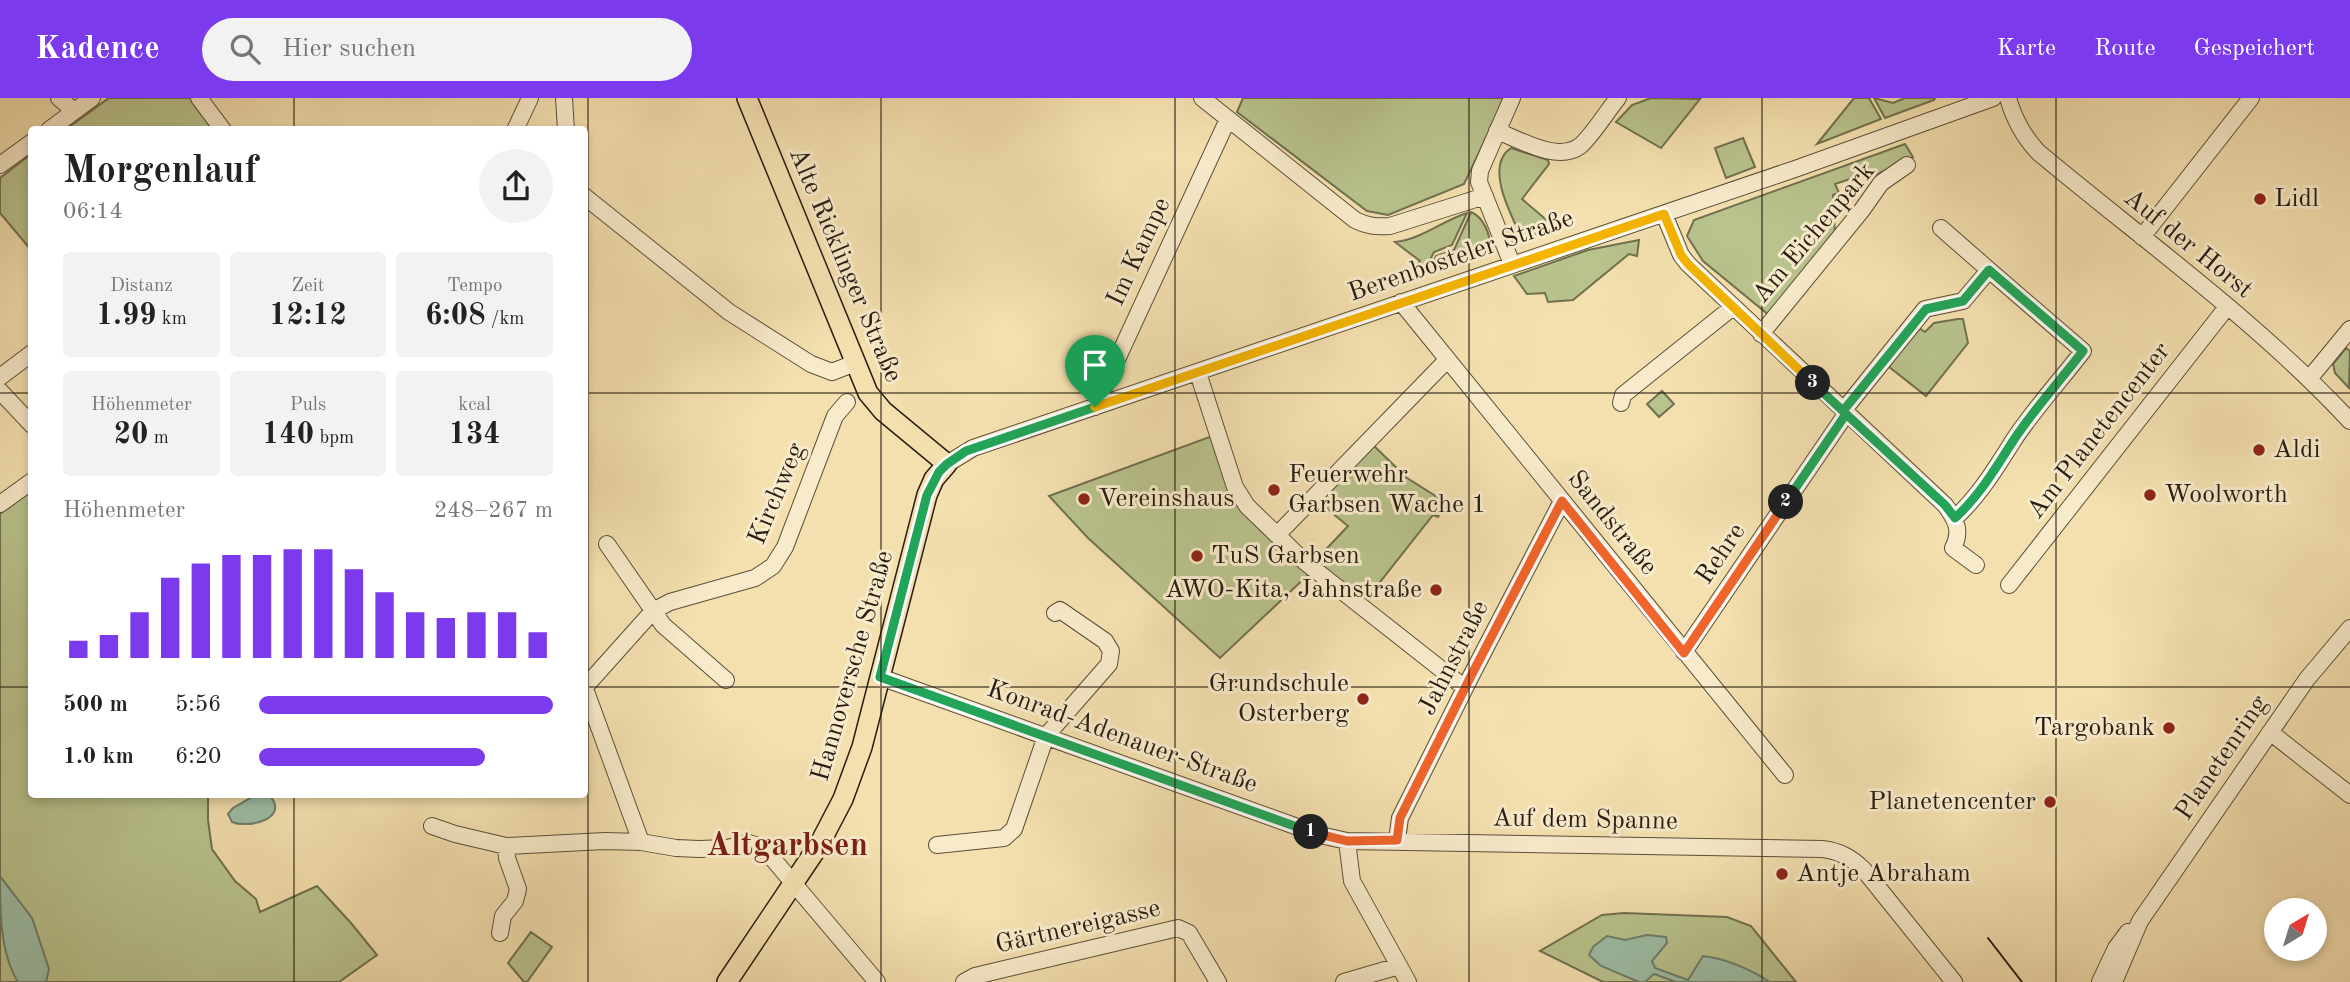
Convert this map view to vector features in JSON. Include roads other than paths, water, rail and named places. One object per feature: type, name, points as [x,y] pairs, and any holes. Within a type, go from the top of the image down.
[{"type":"main road","name":"Alte Ricklinger Straße","points":[[747,98],[868,393],[875,404],[947,464]]},
{"type":"main road","name":"Hannoversche Straße","points":[[727,982],[819,845],[844,799],[862,747],[927,495],[934,479],[947,464]]},
{"type":"street","points":[[59,98],[74,111]]},
{"type":"street","points":[[54,126],[92,98]]},
{"type":"street","points":[[199,98],[220,126]]},
{"type":"street","points":[[517,126],[530,98]]},
{"type":"street","points":[[564,98],[566,126]]},
{"type":"street","points":[[1202,98],[1364,225],[1390,226],[1485,195]]},
{"type":"street","points":[[1512,98],[1480,172],[1479,182],[1513,264]]},
{"type":"street","points":[[1497,131],[1547,150],[1565,152],[1580,146],[1618,98]]},
{"type":"street","name":"Berenbosteler Straße","points":[[947,464],[966,451],[1664,214],[1993,98]]},
{"type":"street","name":"Auf der Horst","points":[[2008,98],[2025,139],[2346,409]]},
{"type":"street","points":[[2142,237],[2251,98]]},
{"type":"street","name":"Im Kampe","points":[[1095,407],[1228,119]]},
{"type":"street","points":[[0,165],[28,145]]},
{"type":"street","name":"Am Eichenpark","points":[[1761,334],[1881,183],[1907,165]]},
{"type":"street","points":[[588,199],[729,312],[811,364],[832,372],[855,363]]},
{"type":"street","name":"Am Eichenpark","points":[[1664,214],[1681,255],[1688,264],[1945,505],[1955,518]]},
{"type":"street","points":[[1941,228],[2083,351],[2014,440],[1992,475],[1955,518],[1958,530],[1953,548],[1976,565]]},
{"type":"street","points":[[1844,412],[1926,309],[1963,301],[1989,270]]},
{"type":"street","name":"Sandstraße","points":[[1401,302],[1786,775]]},
{"type":"street","name":"Am Eichenpark","points":[[1621,403],[1623,395],[1733,307]]},
{"type":"street","name":"Am Planetencenter","points":[[2010,585],[2227,307]]},
{"type":"street","points":[[2309,379],[2347,338]]},
{"type":"street","points":[[0,377],[28,356]]},
{"type":"street","points":[[1277,536],[1447,360]]},
{"type":"street","points":[[1198,373],[1238,494],[1255,516],[1305,562],[1465,688]]},
{"type":"street","points":[[0,391],[28,421]]},
{"type":"street","name":"Kirchweg","points":[[588,684],[653,611],[670,602],[755,578],[772,566],[785,547],[835,416],[847,402]]},
{"type":"street","name":"Rehre","points":[[1684,653],[1844,412]]},
{"type":"street","points":[[0,504],[28,484]]},
{"type":"street","name":"Jahnstraße","points":[[1397,840],[1400,818],[1562,501]]},
{"type":"street","points":[[607,544],[663,625],[726,680]]},
{"type":"street","points":[[937,845],[1004,838],[1010,834],[1046,736],[1109,664],[1112,658],[1110,646],[1105,641],[1060,610],[1055,613]]},
{"type":"street","name":"Planetenring","points":[[2114,982],[2140,921],[2306,678],[2350,628]]},
{"type":"street","name":"Konrad-Adenauer-Straße","points":[[880,677],[1320,835],[1347,841]]},
{"type":"street","points":[[588,695],[641,842]]},
{"type":"street","points":[[2270,732],[2350,795]]},
{"type":"street","points":[[432,826],[506,846],[605,841],[641,842],[676,848],[727,848],[755,844],[767,852],[877,982]]},
{"type":"street","points":[[1347,841],[1352,881],[1408,982]]},
{"type":"street","name":"Auf dem Spanne","points":[[1347,841],[1822,849],[1843,853],[1857,863],[1954,982]]},
{"type":"street","points":[[500,933],[503,916],[515,901],[518,890],[507,858],[506,846]]},
{"type":"street","name":"Planetenring","points":[[2100,982],[2124,935],[2140,921]]},
{"type":"street","name":"Gärtnereigasse","points":[[964,982],[975,976],[1178,928],[1189,933],[1218,982]]},
{"type":"street","points":[[1345,982],[1399,966]]},
{"type":"tram line","points":[[1988,938],[2022,982]]},
{"type":"place","name":"Lidl","points":[[2260,199]]},
{"type":"place","name":"Aldi","points":[[2259,450]]},
{"type":"place","name":"Feuerwehr Garbsen Wache 1","points":[[1274,490]]},
{"type":"place","name":"Woolworth","points":[[2150,495]]},
{"type":"place","name":"Vereinshaus","points":[[1084,499]]},
{"type":"place","name":"TuS Garbsen","points":[[1197,556]]},
{"type":"place","name":"AWO-Kita, Jahnstraße","points":[[1436,590]]},
{"type":"place","name":"Grundschule Osterberg","points":[[1363,699]]},
{"type":"place","name":"Targobank","points":[[2169,728]]},
{"type":"place","name":"Planetencenter","points":[[2050,802]]},
{"type":"place","name":"Antje Abraham","points":[[1782,874]]},
{"type":"district","name":"Altgarbsen","points":[[787,846]]}]
